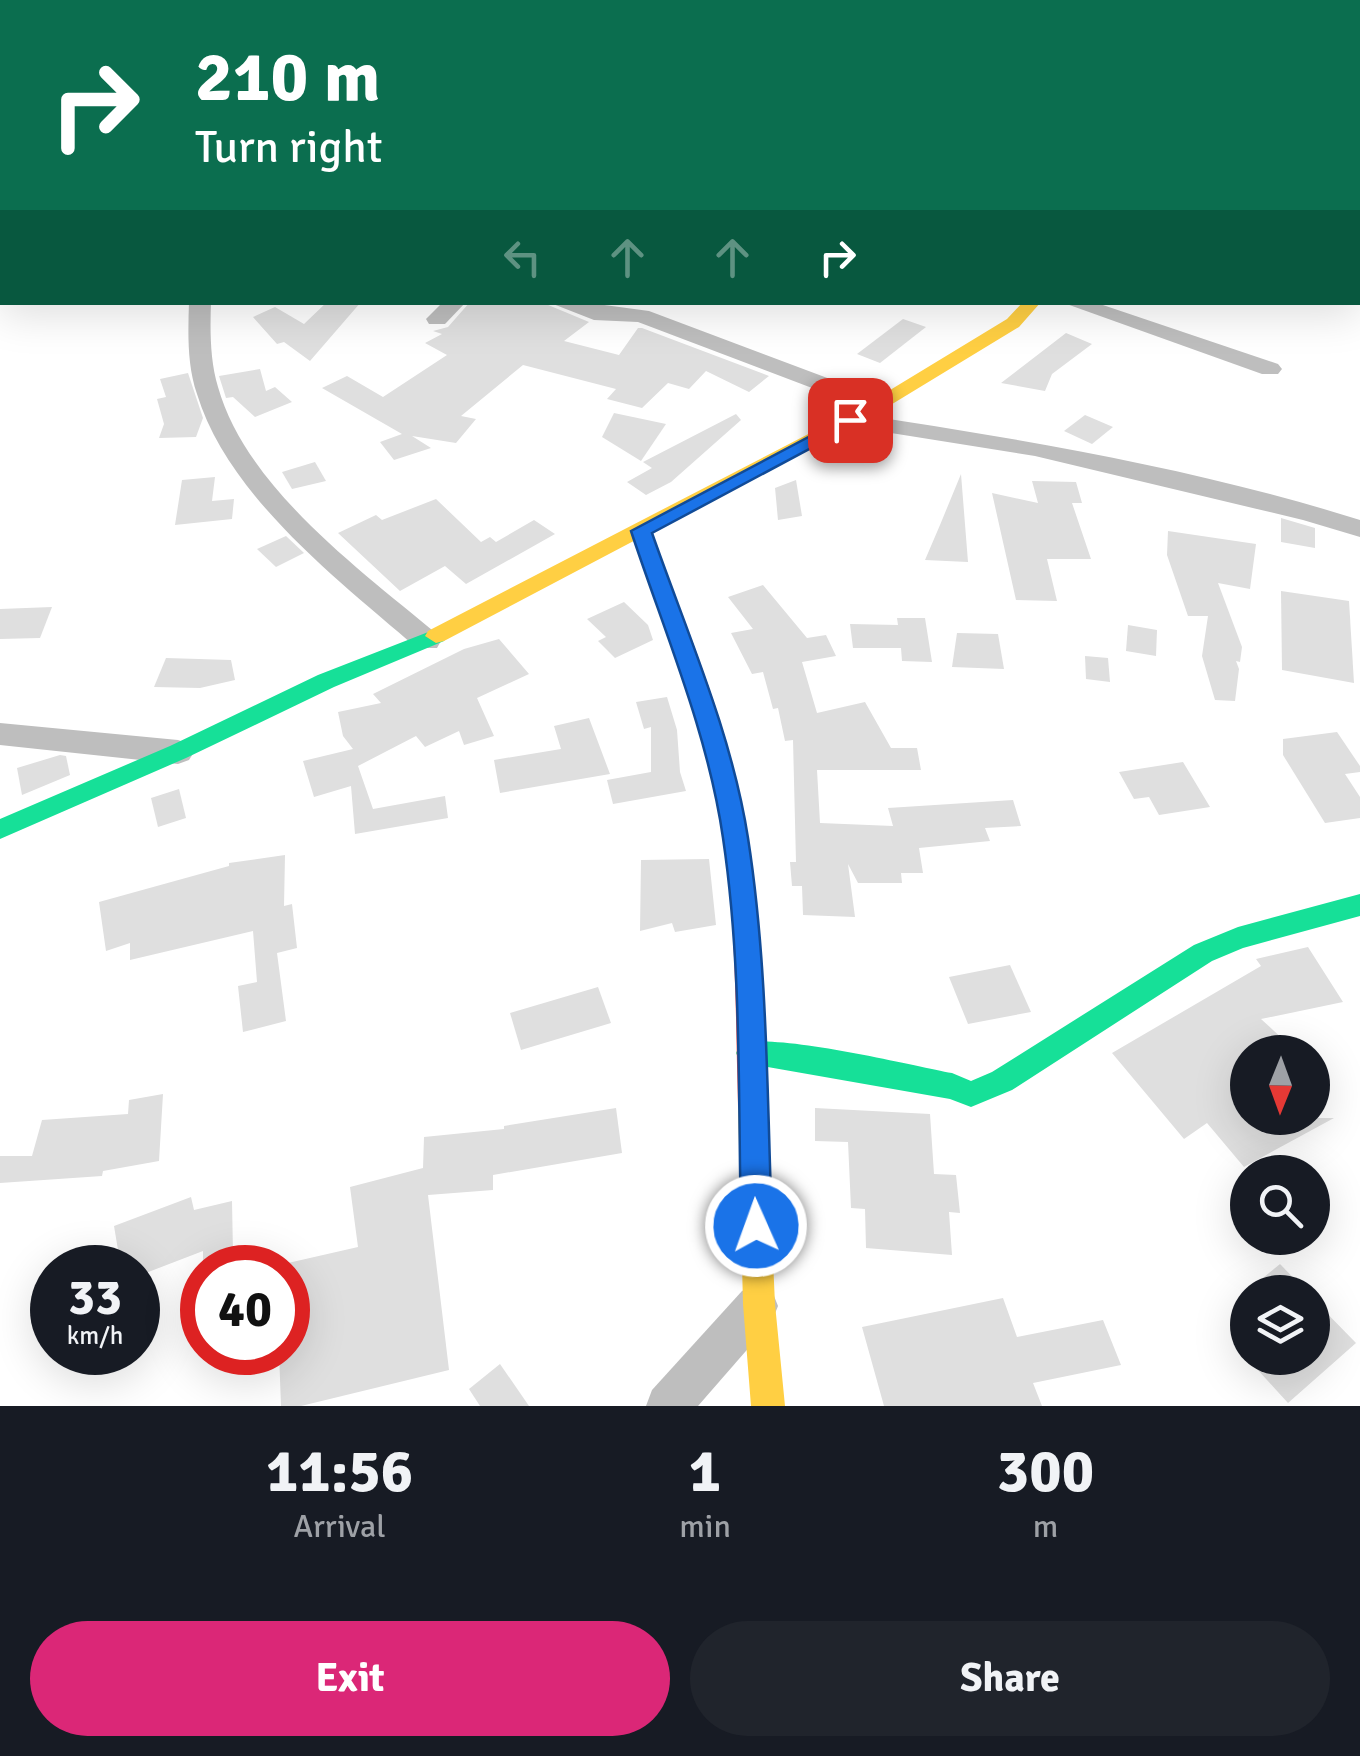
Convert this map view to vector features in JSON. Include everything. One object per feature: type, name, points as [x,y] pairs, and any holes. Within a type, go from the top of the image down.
[{"type":"street","points":[[200,305],[199,336],[210,399],[245,462],[316,547],[427,641]]},
{"type":"street","points":[[437,319],[453,305]]},
{"type":"street","points":[[568,305],[594,313],[641,316],[878,406]]},
{"type":"street","points":[[0,829],[326,682],[427,641],[878,406],[1013,323],[1030,305]]},
{"type":"street","points":[[1080,305],[1270,369]]},
{"type":"street","points":[[850,420],[1034,449],[1310,513],[1360,529]]},
{"type":"street","points":[[641,531],[717,753],[736,836],[747,942],[759,1304],[768,1406]]},
{"type":"street","points":[[0,734],[178,752]]},
{"type":"street","points":[[750,1053],[811,1059],[952,1086],[971,1094],[1002,1081],[1203,953],[1238,938],[1360,905]]},
{"type":"street","points":[[668,1406],[759,1304]]},
{"type":"building","points":[[324,305],[358,305],[310,361],[284,342],[277,344],[253,317],[275,307],[304,324]]},
{"type":"building","points":[[467,305],[548,305],[589,322],[564,341],[619,355],[638,328],[642,328],[769,376],[749,392],[706,371],[689,389],[668,383],[642,408],[607,399],[616,389],[523,365],[461,416],[476,419],[456,443],[412,436],[431,448],[394,460],[380,442],[402,434],[322,388],[347,376],[383,397],[447,355],[425,343],[442,334],[433,331],[448,327]]},
{"type":"building","points":[[903,319],[926,327],[880,363],[857,354]]},
{"type":"building","points":[[1066,333],[1092,344],[1052,374],[1045,391],[1001,383]]},
{"type":"building","points":[[260,369],[266,391],[275,387],[292,402],[255,417],[233,397],[226,398],[219,376]]},
{"type":"building","points":[[188,373],[203,418],[196,437],[159,438],[164,424],[157,399],[166,397],[160,379]]},
{"type":"building","points":[[614,413],[666,424],[641,461],[602,437]]},
{"type":"building","points":[[736,414],[741,420],[671,482],[646,495],[627,482],[652,468],[643,462]]},
{"type":"building","points":[[1085,415],[1113,427],[1092,444],[1064,431]]},
{"type":"building","points":[[315,462],[326,481],[292,489],[282,472]]},
{"type":"building","points":[[961,474],[968,562],[925,560],[940,525]]},
{"type":"building","points":[[215,477],[212,501],[234,499],[232,519],[175,525],[182,480]]},
{"type":"building","points":[[796,480],[802,516],[778,520],[775,488]]},
{"type":"building","points":[[1032,481],[1076,482],[1082,503],[1072,503],[1091,559],[1047,559],[1057,601],[1016,600],[992,493],[1038,503]]},
{"type":"building","points":[[436,499],[481,542],[490,537],[496,542],[534,520],[555,534],[466,584],[445,566],[400,591],[338,533],[376,515],[382,520]]},
{"type":"building","points":[[1281,518],[1315,528],[1315,548],[1281,542]]},
{"type":"building","points":[[1168,531],[1256,544],[1250,589],[1218,583],[1242,647],[1240,662],[1236,661],[1239,669],[1235,701],[1215,700],[1202,656],[1208,616],[1188,616],[1167,555]]},
{"type":"building","points":[[286,536],[304,553],[276,567],[257,549]]},
{"type":"building","points":[[763,585],[807,638],[826,635],[836,656],[802,662],[817,713],[865,702],[891,748],[917,748],[921,770],[817,770],[820,823],[893,826],[888,808],[1013,800],[1021,826],[985,828],[990,841],[919,848],[923,873],[901,873],[902,883],[858,883],[848,864],[855,917],[803,915],[802,886],[792,886],[790,862],[796,862],[793,740],[785,741],[778,708],[773,709],[763,672],[752,674],[731,633],[753,629],[728,597]]},
{"type":"building","points":[[1281,591],[1349,601],[1354,683],[1282,670]]},
{"type":"building","points":[[624,602],[648,625],[653,640],[615,658],[598,641],[606,637],[587,619]]},
{"type":"building","points":[[52,607],[40,638],[0,639],[0,609]]},
{"type":"building","points":[[897,618],[925,618],[932,662],[902,661],[901,648],[853,648],[850,624],[898,625]]},
{"type":"building","points":[[1128,625],[1157,630],[1156,656],[1126,651]]},
{"type":"building","points":[[957,633],[998,634],[1004,669],[952,667]]},
{"type":"building","points":[[499,639],[529,674],[477,698],[494,736],[464,745],[459,731],[425,747],[416,736],[358,766],[373,809],[445,796],[448,818],[355,834],[351,786],[314,797],[303,761],[353,749],[343,736],[338,712],[381,703],[373,694],[464,649]]},
{"type":"building","points":[[1085,656],[1108,658],[1110,682],[1086,679]]},
{"type":"building","points":[[166,658],[231,660],[235,680],[200,688],[154,687]]},
{"type":"building","points":[[667,697],[677,730],[680,772],[686,791],[613,804],[607,780],[651,772],[651,727],[644,729],[636,702]]},
{"type":"building","points":[[589,718],[610,774],[500,793],[494,760],[561,749],[554,726]]},
{"type":"building","points":[[1337,732],[1360,766],[1360,772],[1345,774],[1360,797],[1360,818],[1325,823],[1283,755],[1283,739]]},
{"type":"building","points":[[66,756],[70,775],[22,795],[17,768]]},
{"type":"building","points":[[1183,762],[1210,807],[1159,815],[1149,797],[1134,799],[1119,772]]},
{"type":"building","points":[[179,789],[186,818],[158,827],[151,798]]},
{"type":"building","points":[[285,855],[284,906],[292,904],[297,948],[277,953],[286,1021],[243,1032],[238,986],[257,982],[253,931],[130,960],[130,943],[106,951],[99,902],[229,863]]},
{"type":"building","points":[[709,859],[716,925],[675,932],[672,923],[640,931],[641,860]]},
{"type":"building","points":[[1308,947],[1343,1002],[1261,1019],[1278,1035],[1230,1035],[1230,1135],[1303,1135],[1266,1155],[1234,1155],[1207,1123],[1184,1139],[1112,1053],[1261,966],[1256,959]]},
{"type":"building","points":[[1010,965],[1031,1012],[968,1024],[949,977]]},
{"type":"building","points":[[598,987],[611,1023],[521,1050],[510,1013]]},
{"type":"building","points":[[163,1094],[159,1161],[103,1171],[102,1176],[0,1183],[0,1156],[32,1156],[42,1120],[128,1114],[129,1100]]},
{"type":"building","points":[[616,1108],[622,1153],[493,1175],[493,1190],[428,1195],[449,1370],[301,1406],[281,1406],[280,1375],[310,1375],[310,1258],[358,1247],[350,1187],[423,1168],[424,1137]]},
{"type":"building","points":[[815,1108],[930,1114],[934,1174],[956,1175],[960,1213],[949,1212],[952,1255],[866,1248],[865,1209],[851,1208],[848,1142],[815,1141]]},
{"type":"building","points":[[191,1197],[194,1210],[232,1201],[233,1245],[180,1245],[180,1260],[160,1268],[160,1245],[117,1245],[114,1226]]},
{"type":"building","points":[[1280,1264],[1291,1275],[1267,1275]]},
{"type":"building","points":[[1003,1298],[1017,1337],[1103,1320],[1121,1365],[1033,1383],[1042,1406],[884,1406],[862,1327]]},
{"type":"building","points":[[1330,1316],[1356,1343],[1330,1366]]},
{"type":"building","points":[[500,1364],[529,1406],[480,1406],[469,1389]]},
{"type":"building","points":[[1262,1375],[1320,1375],[1288,1403]]},
{"type":"traffic: fast","points":[[0,829],[178,752],[326,681],[436,636]]},
{"type":"traffic: fast","points":[[750,1053],[811,1059],[952,1086],[971,1094],[1002,1081],[1203,953],[1238,938],[1360,905]]},
{"type":"traffic: slow","points":[[436,636],[878,405],[1013,323],[1030,305]]},
{"type":"traffic: slow","points":[[752,1106],[759,1304],[768,1406]]},
{"type":"traffic: jam","points":[[641,531],[696,683],[729,799],[744,905],[752,1106]]},
{"type":"route","points":[[756,1226],[747,942],[736,836],[717,753],[641,531],[850,420]]}]
